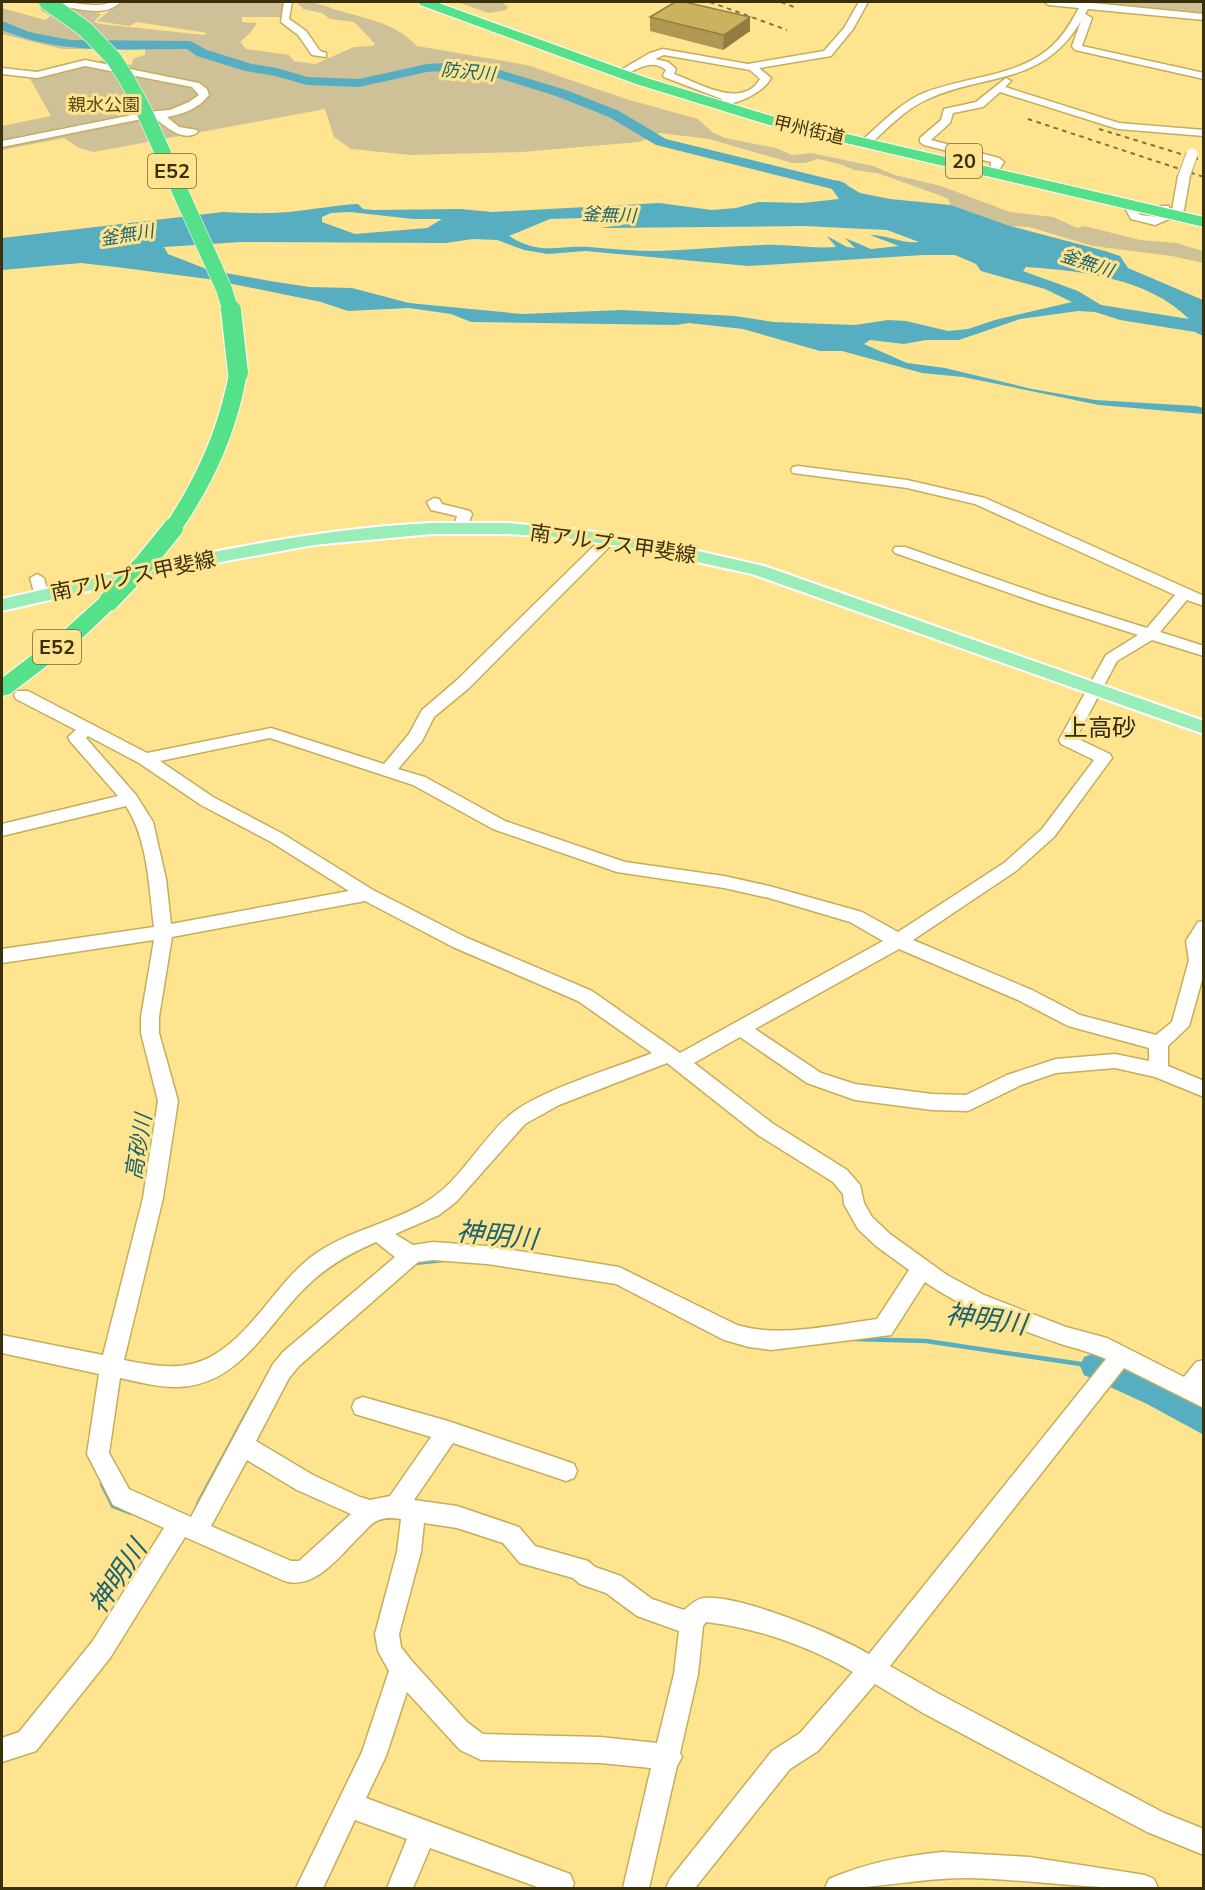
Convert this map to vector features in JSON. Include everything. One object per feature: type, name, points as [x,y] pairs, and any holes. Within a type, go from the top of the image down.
[{"type":"highway","name":"E52","points":[[12,692],[109,601],[144,564],[173,528],[213,463],[233,405],[238,373],[232,314],[224,289],[144,111],[126,78],[107,51],[85,29],[47,2]]},
{"type":"highway","name":"甲州街道","points":[[425,2],[626,70],[867,141],[995,168],[1169,211],[1203,222]]},
{"type":"highway","name":"甲州街道","points":[[441,2],[720,107],[1130,206],[1203,216]]},
{"type":"main road","name":"南アルプス甲斐線","points":[[2,605],[40,587],[272,545],[357,534],[460,530],[557,532],[688,553],[758,570],[1203,728]]},
{"type":"street","points":[[55,2],[91,8],[110,6],[117,2]]},
{"type":"street","points":[[288,2],[284,20],[302,33],[316,53],[322,55]]},
{"type":"street","points":[[754,68],[751,66],[826,54],[844,35],[863,2]]},
{"type":"street","points":[[1049,2],[1084,8],[1203,17]]},
{"type":"street","points":[[867,141],[896,112],[912,102],[958,85],[1032,63],[1058,47],[1084,8]]},
{"type":"street","points":[[1084,8],[1087,18],[1077,46],[1079,48],[1203,76]]},
{"type":"street","points":[[626,70],[654,55],[670,52],[754,68],[766,78],[763,86],[754,92],[728,101]]},
{"type":"street","points":[[2,71],[37,75],[85,63],[169,78],[195,85],[204,91],[200,101],[193,105],[158,115],[147,115],[2,144]]},
{"type":"street","points":[[995,168],[998,162],[995,160],[928,143],[924,140],[946,121],[948,111],[979,105],[1000,89],[1007,80],[999,74]]},
{"type":"street","points":[[1000,89],[1118,126],[1200,133],[1169,211]]},
{"type":"street","points":[[158,115],[176,130],[193,132]]},
{"type":"street","points":[[798,471],[908,484],[980,501],[1203,602]]},
{"type":"street","points":[[434,502],[436,507],[465,514],[460,530]]},
{"type":"street","points":[[389,769],[416,737],[428,714],[464,684],[608,540]]},
{"type":"street","points":[[900,550],[1042,600],[1203,651]]},
{"type":"street","points":[[2,1344],[111,1368],[177,1377],[198,1373],[219,1364],[239,1350],[295,1284],[319,1263],[344,1246],[432,1209],[449,1196],[518,1119],[535,1108],[673,1058],[739,1027],[898,941],[1010,867],[1048,833],[1104,758],[1067,740],[1096,690],[1111,658],[1150,634],[1184,594]]},
{"type":"street","points":[[12,692],[145,759],[207,801],[277,838],[367,894],[459,942],[585,996],[673,1058],[765,1129],[840,1176],[853,1191],[854,1204],[864,1222],[882,1240],[940,1281],[977,1301],[1064,1335],[1099,1345],[1195,1394],[1203,1369]]},
{"type":"street","points":[[88,729],[76,737],[130,799],[145,822],[157,879],[163,932],[150,1017],[150,1033],[168,1101],[153,1198],[111,1368],[98,1454],[121,1497],[189,1525],[231,1547],[290,1572],[302,1572],[315,1564],[369,1511]]},
{"type":"street","points":[[145,759],[271,733],[389,769],[419,781],[499,825],[623,868],[724,882],[769,891],[856,917],[898,941],[1025,995],[1075,1020],[1159,1043]]},
{"type":"street","points":[[2,830],[130,799]]},
{"type":"street","points":[[2,956],[163,932],[367,894]]},
{"type":"street","points":[[1158,1070],[1159,1043],[1180,1026],[1198,960],[1195,941],[1203,927]]},
{"type":"street","points":[[739,1027],[813,1078],[855,1092],[932,1102],[968,1103],[1014,1080],[1056,1066],[1115,1061],[1158,1070],[1203,1090]]},
{"type":"street","points":[[378,1232],[401,1250],[413,1254],[433,1251],[487,1255],[619,1276],[732,1333],[771,1341],[883,1328],[922,1268]]},
{"type":"street","points":[[2,1750],[27,1743],[100,1650],[243,1445],[281,1371],[291,1359],[413,1254]]},
{"type":"street","points":[[679,1888],[781,1761],[809,1742],[872,1669],[1120,1356]]},
{"type":"street","points":[[363,1407],[448,1431],[567,1471]]},
{"type":"street","points":[[448,1431],[405,1509],[409,1552],[387,1634],[390,1651],[402,1669],[458,1731],[469,1741],[481,1747],[600,1750],[669,1756]]},
{"type":"street","points":[[243,1445],[290,1476],[331,1497],[369,1511],[405,1509],[457,1517],[511,1535],[528,1555],[580,1569],[588,1576],[614,1584],[645,1608],[692,1624]]},
{"type":"street","points":[[636,1888],[669,1756],[686,1674],[692,1618],[703,1610],[738,1614],[784,1628],[854,1658],[932,1704],[1156,1823],[1203,1842]]},
{"type":"street","points":[[309,1888],[374,1756],[402,1669]]},
{"type":"street","points":[[349,1805],[561,1883],[558,1888]]},
{"type":"street","points":[[400,1888],[423,1833]]},
{"type":"street","points":[[838,1888],[873,1875],[914,1867],[998,1866],[1145,1888]]},
{"type":"green space","name":"親水公園","points":[[120,2],[284,2],[282,17],[242,17],[242,22],[257,23],[240,42],[246,49],[289,55],[294,61],[315,64],[354,47],[375,44],[354,22],[330,19],[322,13],[303,9],[296,2],[316,3],[389,26],[417,46],[527,65],[626,99],[698,119],[712,132],[725,138],[776,148],[792,155],[811,153],[873,166],[895,175],[941,186],[1010,212],[1053,217],[1077,228],[1085,226],[1140,240],[1176,243],[1203,251],[1203,263],[1172,256],[1093,246],[1029,227],[1010,226],[951,205],[948,199],[939,195],[877,173],[854,170],[818,159],[805,163],[792,163],[709,139],[660,133],[639,142],[522,152],[411,155],[351,149],[334,137],[325,109],[94,152],[79,148],[64,138],[2,150],[2,126],[51,116],[29,77],[104,60],[131,65],[134,58],[145,55],[145,49],[62,49],[2,34],[2,8],[45,20],[51,16],[41,11],[41,8],[67,6],[101,14],[94,22],[101,24],[204,35],[207,33],[137,22],[129,26],[97,21]]},
{"type":"green space","points":[[457,2],[502,2],[508,7],[506,10],[489,13]]},
{"type":"green space","points":[[1099,2],[1203,2],[1203,15],[1097,4]]},
{"type":"water","name":"釜無川","points":[[808,177],[840,181],[860,193],[890,199],[951,205],[1010,226],[1105,251],[1120,256],[1128,268],[1203,300],[1203,336],[1195,332],[1120,320],[1095,312],[1078,311],[1020,319],[959,340],[926,340],[904,344],[870,340],[864,344],[907,363],[945,368],[1032,389],[1095,400],[1196,406],[1203,408],[1203,414],[1099,405],[963,377],[922,373],[842,351],[820,351],[743,329],[689,323],[676,325],[471,322],[451,314],[409,308],[348,311],[321,302],[208,279],[81,263],[2,270],[2,238],[223,212],[280,213],[358,204],[363,209],[374,210],[460,209],[492,212],[659,203],[712,210],[736,208],[758,202],[802,203],[839,199],[829,185]],"holes":[[[350,212],[413,219],[442,219],[427,228],[355,234],[322,222],[322,217],[331,213]],[[584,218],[634,223],[600,228],[804,226],[887,230],[919,242],[870,235],[899,246],[871,249],[845,238],[855,248],[847,247],[827,236],[836,247],[763,245],[649,251],[589,247],[540,248],[509,236],[550,219]],[[473,239],[497,240],[524,250],[548,254],[585,251],[749,266],[955,255],[976,264],[981,271],[1045,289],[1072,302],[995,320],[968,329],[948,331],[906,321],[888,320],[855,325],[773,322],[735,316],[622,310],[522,314],[409,303],[352,288],[309,287],[209,270],[168,254],[164,247],[241,242],[446,243]],[[1026,267],[1091,274],[1113,279],[1154,294],[1173,305],[1189,319],[1101,305],[1078,291],[1023,271]]]},
{"type":"building","points":[[675,2],[685,2],[750,17],[724,35],[650,17]]},
{"type":"waterway","name":"防沢川","points":[[2,25],[47,41],[70,44],[190,45],[202,53],[250,68],[277,72],[307,81],[359,83],[427,68],[445,67],[493,72],[561,93],[614,114],[661,142],[840,186]]},
{"type":"waterway","name":"神明川","points":[[415,1263],[443,1260]]},
{"type":"waterway","name":"神明川","points":[[854,1339],[926,1341],[1094,1366]]},
{"type":"waterway","name":"神明川","points":[[1094,1366],[1157,1395],[1204,1422]]},
{"type":"waterway","name":"神明川","points":[[198,1504],[253,1402]]},
{"type":"waterway","name":"高砂川","points":[[102,1484],[113,1506],[131,1513]]},
{"type":"railway","points":[[710,2],[787,30]]},
{"type":"railway","points":[[781,2],[794,7]]},
{"type":"railway","points":[[1028,119],[1204,177]]},
{"type":"railway","points":[[1099,129],[1204,161]]},
{"type":"district","name":"上高砂","points":[[1100,728]]}]
